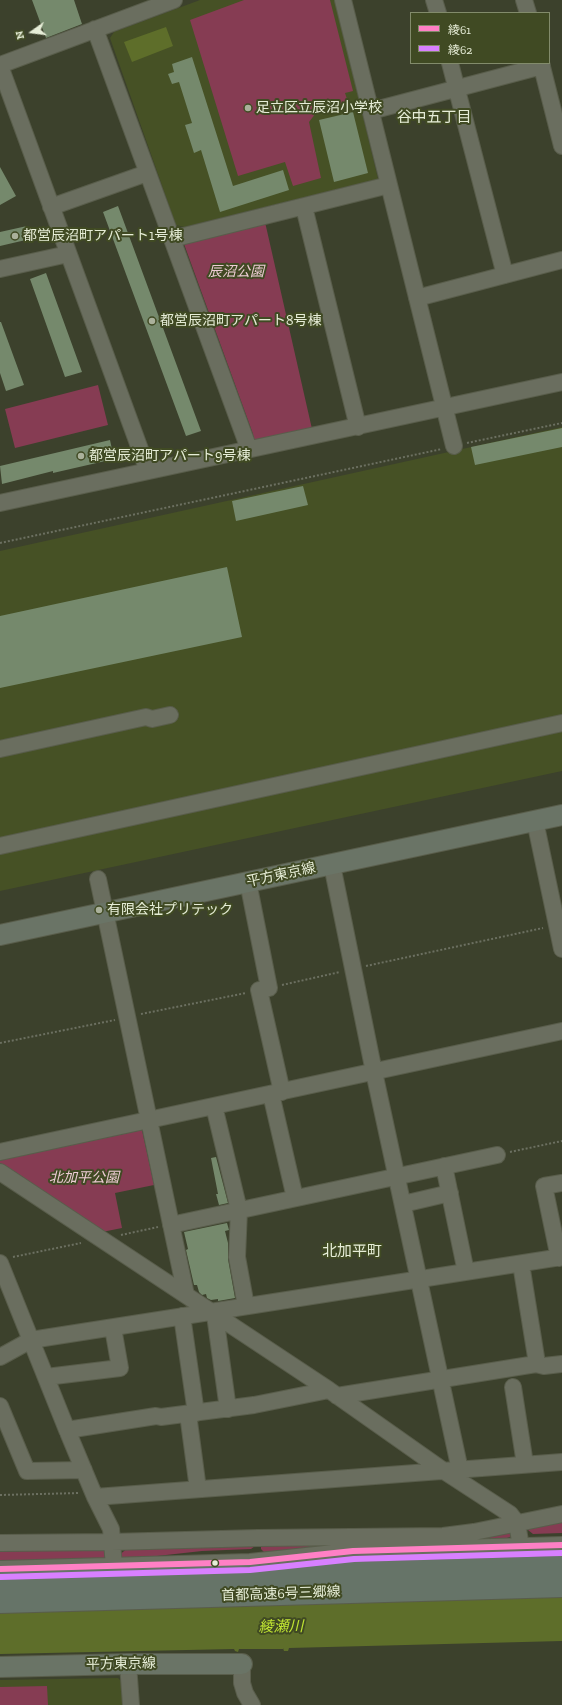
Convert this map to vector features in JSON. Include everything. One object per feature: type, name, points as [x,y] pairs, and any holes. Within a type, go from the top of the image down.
[{"type":"highway","points":[[466,1569],[520,1559],[562,1557]]},
{"type":"highway","name":"首都高速6号三郷線","points":[[0,1583],[562,1567]]},
{"type":"highway","name":"首都高速6号三郷線","points":[[0,1602],[562,1586]]},
{"type":"main road","name":"平方東京線","points":[[0,935],[562,815]]},
{"type":"main road","name":"平方東京線","points":[[0,1667],[128,1664],[242,1664]]},
{"type":"street","points":[[147,468],[51,207],[7,106],[0,66],[174,0]]},
{"type":"street","points":[[343,0],[454,446]]},
{"type":"street","points":[[434,0],[438,12]]},
{"type":"street","points":[[525,0],[528,12]]},
{"type":"street","points":[[95,29],[249,449]]},
{"type":"street","points":[[450,64],[505,274]]},
{"type":"street","points":[[371,111],[457,89],[541,65],[562,146]]},
{"type":"street","points":[[51,207],[147,173]]},
{"type":"street","points":[[172,239],[304,207],[389,184]]},
{"type":"street","points":[[304,207],[358,426]]},
{"type":"street","points":[[0,268],[68,254]]},
{"type":"street","points":[[417,298],[562,260]]},
{"type":"street","points":[[0,503],[147,468],[249,449],[444,406],[562,382]]},
{"type":"street","points":[[0,749],[146,717],[152,719],[170,715]]},
{"type":"street","points":[[0,846],[562,723]]},
{"type":"street","points":[[535,821],[562,949]]},
{"type":"street","points":[[332,865],[374,1072],[440,1379],[452,1470]]},
{"type":"street","points":[[98,879],[186,1295]]},
{"type":"street","points":[[248,882],[264,989],[276,1093],[295,1198]]},
{"type":"street","points":[[0,1152],[562,1031]]},
{"type":"street","points":[[214,1106],[239,1210],[237,1257],[246,1306]]},
{"type":"street","points":[[170,1225],[497,1155]]},
{"type":"street","points":[[444,1166],[466,1272]]},
{"type":"street","points":[[0,1172],[333,1393],[452,1470],[510,1514],[517,1523],[521,1547]]},
{"type":"street","points":[[0,1357],[31,1340],[560,1258],[544,1186],[562,1183]]},
{"type":"street","points":[[403,1204],[450,1193]]},
{"type":"street","points":[[0,1263],[94,1495],[111,1529],[114,1567]]},
{"type":"street","points":[[521,1264],[536,1360],[544,1366],[562,1364]]},
{"type":"street","points":[[212,1313],[228,1409]]},
{"type":"street","points":[[182,1316],[198,1489]]},
{"type":"street","points":[[46,1377],[120,1368],[113,1328]]},
{"type":"street","points":[[67,1430],[156,1416],[161,1418],[192,1414],[509,1369],[536,1360]]},
{"type":"street","points":[[512,1386],[525,1464]]},
{"type":"street","points":[[0,1406],[27,1471],[84,1470]]},
{"type":"street","points":[[94,1495],[198,1489],[562,1462]]},
{"type":"street","points":[[0,1543],[443,1536],[474,1532],[562,1514]]},
{"type":"street","points":[[0,1570],[250,1562],[353,1551],[562,1546]]},
{"type":"street","points":[[128,1664],[131,1705]]},
{"type":"street","points":[[242,1664],[245,1693],[252,1705]]},
{"type":"path","points":[[0,543],[562,423]]},
{"type":"path","points":[[497,1155],[562,1141]]},
{"type":"path","points":[[0,1495],[94,1495]]},
{"type":"shaded area","name":"足立区立辰沼小学校","points":[[200,0],[335,0],[378,179],[184,227],[176,225],[110,38],[114,32]]},
{"type":"shaded area","points":[[562,427],[562,771],[0,891],[0,551]]},
{"type":"shaded area","points":[[118,1678],[125,1685],[125,1705],[0,1705],[0,1680]]},
{"type":"green space","points":[[244,0],[330,0],[353,91],[345,93],[348,102],[319,109],[309,122],[321,178],[293,186],[285,162],[238,176],[190,20]]},
{"type":"green space","name":"辰沼公園","points":[[265,222],[312,429],[254,442],[253,434],[184,244]]},
{"type":"green space","points":[[98,385],[108,425],[15,448],[5,409]]},
{"type":"green space","name":"北加平公園","points":[[142,1130],[154,1185],[115,1193],[122,1228],[102,1232],[0,1163],[0,1160]]},
{"type":"green space","points":[[562,1518],[562,1533],[533,1534],[528,1530],[528,1526]]},
{"type":"green space","points":[[510,1530],[512,1536],[507,1538],[359,1545],[264,1552],[261,1549],[261,1546]]},
{"type":"green space","points":[[106,1546],[106,1559],[0,1562],[0,1547]]},
{"type":"green space","points":[[255,1546],[251,1549],[202,1551],[121,1560],[118,1556],[129,1547]]},
{"type":"green space","points":[[47,1686],[48,1705],[0,1705],[0,1687]]},
{"type":"water","points":[[166,27],[173,46],[132,62],[124,42]]},
{"type":"water","name":"綾瀬川","points":[[562,1594],[562,1641],[289,1648],[288,1651],[284,1651],[283,1648],[239,1649],[238,1652],[234,1649],[0,1654],[0,1611]]},
{"type":"building","points":[[32,0],[74,0],[82,24],[46,38]]},
{"type":"building","points":[[192,57],[233,186],[283,170],[289,190],[220,212],[201,150],[194,153],[185,125],[192,123],[179,82],[172,84],[168,74],[174,72],[172,64]]},
{"type":"building","points":[[353,112],[368,173],[334,182],[319,120]]},
{"type":"building","points":[[0,167],[16,196],[0,205]]},
{"type":"building","name":"都営辰沼町アパート8号棟","points":[[118,206],[201,431],[186,436],[103,212]]},
{"type":"building","name":"都営辰沼町アパート1号棟","points":[[27,226],[30,239],[0,246],[0,232]]},
{"type":"building","points":[[46,273],[82,372],[65,377],[30,279]]},
{"type":"building","points":[[0,322],[24,385],[6,391],[0,373]]},
{"type":"building","points":[[562,428],[562,447],[475,465],[471,447]]},
{"type":"building","points":[[110,440],[114,459],[53,473],[53,471],[2,484],[0,466]]},
{"type":"building","points":[[303,486],[308,505],[236,521],[232,501]]},
{"type":"building","points":[[227,567],[242,637],[0,688],[0,616]]},
{"type":"building","points":[[216,1157],[228,1203],[219,1205],[211,1158]]},
{"type":"building","points":[[227,1223],[229,1230],[225,1231],[235,1298],[218,1301],[218,1299],[211,1300],[207,1298],[206,1294],[202,1295],[199,1292],[197,1285],[194,1285],[186,1250],[188,1249],[184,1232]]},
{"type":"transit line","name":"綾61","points":[[0,1569],[250,1562],[353,1551],[562,1545]]},
{"type":"transit line","name":"綾62","points":[[0,1577],[250,1570],[354,1559],[562,1553]]},
{"type":"place","name":"足立区立辰沼小学校","points":[[248,108]]},
{"type":"place","name":"都営辰沼町アパート1号棟","points":[[15,236]]},
{"type":"place","name":"都営辰沼町アパート8号棟","points":[[152,321]]},
{"type":"place","name":"都営辰沼町アパート9号棟","points":[[81,456]]},
{"type":"place","name":"有限会社プリテック","points":[[99,910]]},
{"type":"district","name":"谷中五丁目","points":[[434,118]]},
{"type":"district","name":"北加平町","points":[[352,1252]]}]
